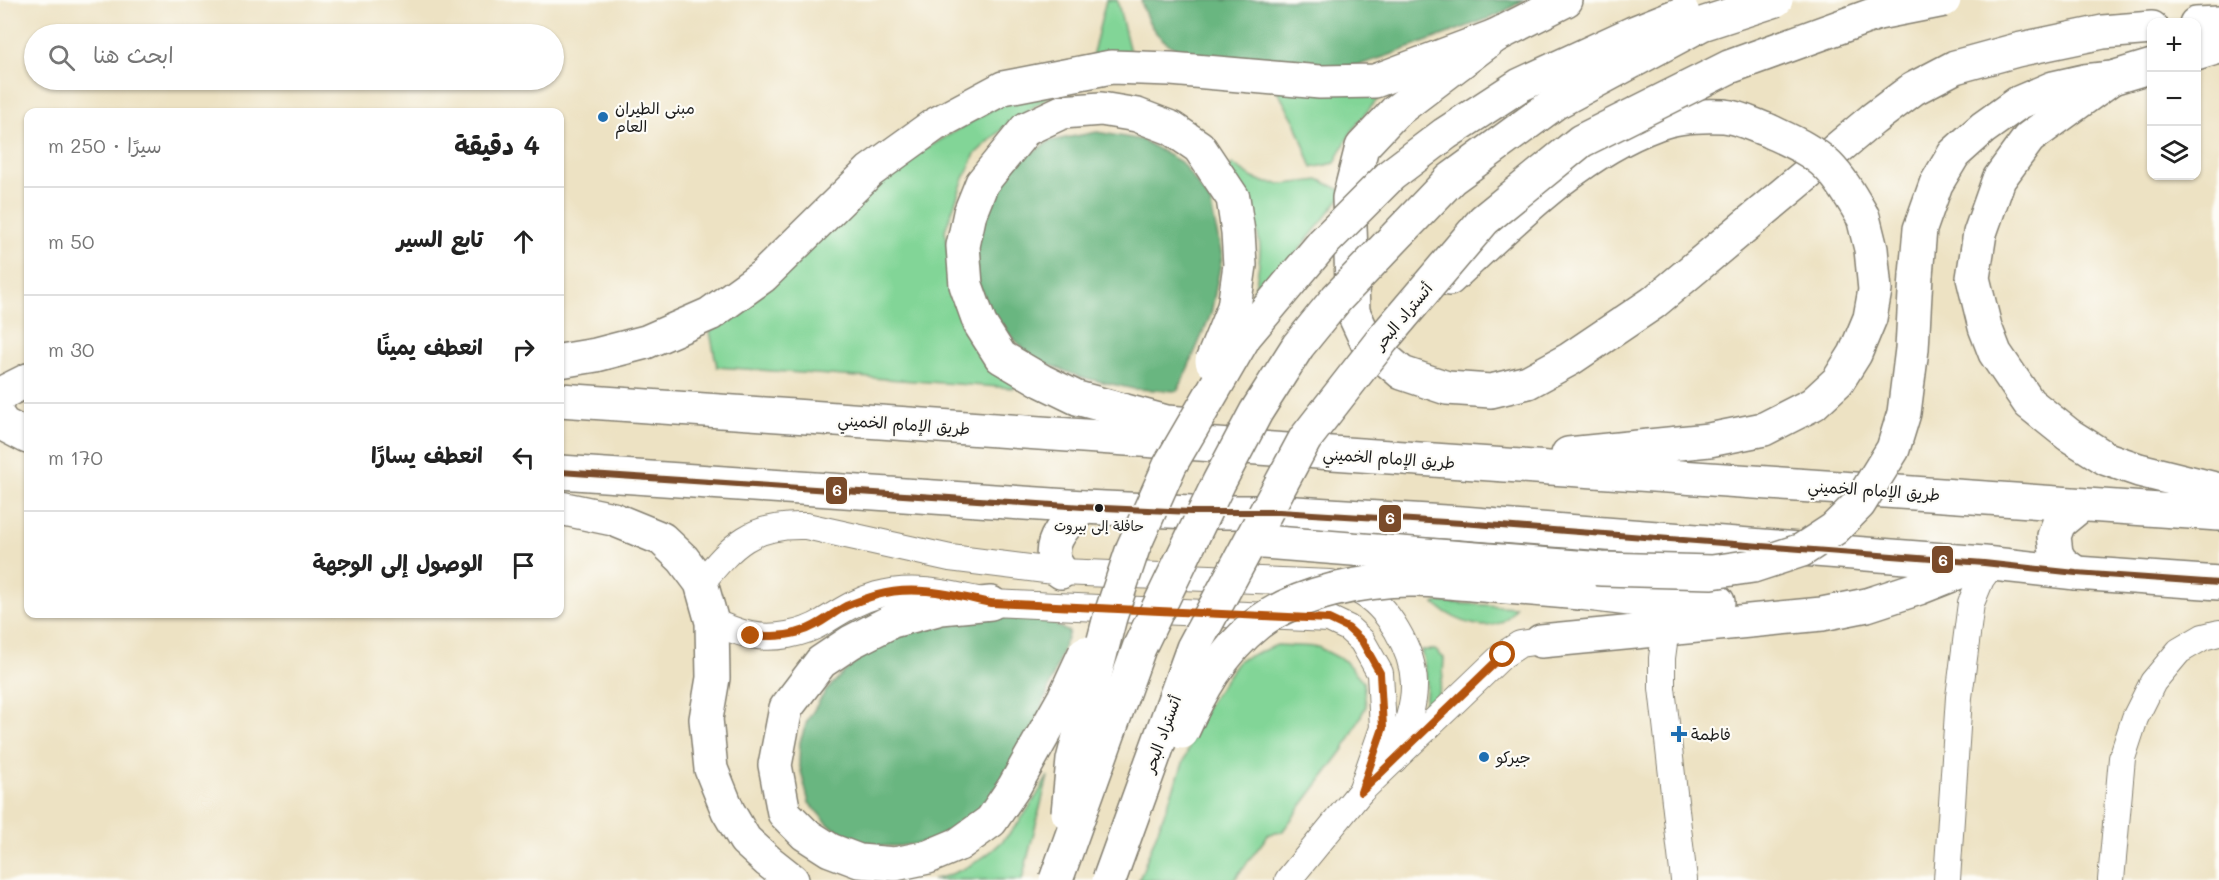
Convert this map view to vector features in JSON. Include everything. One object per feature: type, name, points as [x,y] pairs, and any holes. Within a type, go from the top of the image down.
[{"type":"highway","points":[[564,360],[646,342],[710,314],[763,276],[870,171],[934,125],[1003,88],[1111,67],[1171,69],[1320,82],[1375,81],[1495,36],[1566,0]]},
{"type":"highway","points":[[1170,465],[1245,336],[1323,243],[1391,175],[1445,134],[1520,85],[1633,33],[1707,4],[1725,0]]},
{"type":"highway","points":[[1061,866],[1139,648],[1219,482],[1256,412],[1292,356],[1337,298],[1451,179],[1555,103],[1702,24],[1776,0]]},
{"type":"highway","name":"أتستراد البحر","points":[[1110,880],[1193,648],[1305,440],[1383,339],[1484,220],[1581,141],[1729,67],[1878,13],[1944,0]]},
{"type":"highway","points":[[2201,24],[2219,23]]},
{"type":"highway","points":[[1495,36],[1395,112],[1362,147],[1349,198],[1349,251],[1353,312],[1368,344],[1402,374],[1447,388],[1491,391],[1528,382],[1570,359],[1653,303],[1873,119],[1913,89],[1955,67],[2018,50],[2103,32],[2147,28]]},
{"type":"highway","points":[[2201,52],[2219,47]]},
{"type":"highway","points":[[1191,512],[1229,532],[1263,542],[1602,569],[1712,572],[1753,566],[1802,550],[1834,529],[1859,504],[1893,449],[1904,413],[1912,349],[1920,229],[1936,184],[1954,154],[1983,128],[2018,103],[2053,88],[2138,71]]},
{"type":"highway","points":[[2138,71],[2029,138],[1999,179],[1980,233],[1973,278],[1985,327],[1995,353],[2029,403],[2069,435],[2108,459],[2139,470],[2219,490]]},
{"type":"highway","points":[[2201,71],[2219,71]]},
{"type":"highway","points":[[991,603],[941,608],[892,621],[851,642],[820,662],[786,708],[775,765],[784,813],[805,834],[830,850],[859,861],[895,864],[928,857],[959,844],[991,821],[1014,787],[1064,698],[1170,465],[1233,307],[1240,265],[1233,198],[1199,147],[1171,128],[1137,115],[1101,109],[1062,112],[1026,129],[982,183],[970,213],[963,246],[966,285],[980,324],[1001,357],[1077,398],[1166,422],[1388,438],[1425,447],[1463,464],[1709,440],[1764,429],[1813,404],[1838,381],[1855,354],[1870,318],[1875,290],[1871,249],[1863,217],[1846,189],[1828,166],[1806,149],[1767,130],[1726,116],[1695,116],[1657,123],[1608,146],[1566,176],[1510,222],[1383,339]]},
{"type":"highway","points":[[0,373],[24,375]]},
{"type":"highway","points":[[0,397],[2,393],[24,382]]},
{"type":"highway","name":"طريق الإمام الخميني","points":[[564,400],[1463,464],[2219,514]]},
{"type":"highway","points":[[0,419],[3,424],[24,435]]},
{"type":"highway","points":[[0,441],[24,442]]},
{"type":"highway","points":[[564,472],[1083,507],[1191,512],[1279,512],[1462,523],[2219,583]]},
{"type":"highway","points":[[2076,573],[2061,562],[2056,553],[2054,536],[2059,523],[2081,505]]},
{"type":"highway","points":[[1061,572],[1054,559],[1055,542],[1066,524],[1083,507]]},
{"type":"highway","points":[[564,509],[613,519],[662,539],[683,559],[701,583],[708,601],[712,622],[713,678],[706,719],[711,769],[728,811],[745,840],[792,880]]},
{"type":"highway","points":[[1061,866],[1073,760],[1110,617],[1133,548]]},
{"type":"highway","points":[[1110,880],[1196,700],[1222,660],[1257,624],[1290,604],[1325,592],[1373,583],[1416,579],[1679,604],[1793,597],[1857,588],[1988,563]]},
{"type":"highway","points":[[1540,641],[1822,614],[1867,605],[1988,563]]},
{"type":"street","points":[[701,583],[729,550],[748,536],[762,530],[806,526],[950,558],[1061,572],[1331,584],[1359,591],[1394,624],[1408,652],[1414,684],[1410,710],[1394,760]]},
{"type":"street","points":[[1947,880],[1959,697],[1971,603],[1988,563]]},
{"type":"street","points":[[712,622],[751,636],[779,636],[801,632],[821,623],[845,607],[877,595],[908,590],[940,592],[991,603],[1329,619],[1348,628],[1362,641],[1380,673],[1383,728],[1361,792]]},
{"type":"street","points":[[1666,628],[1662,658],[1662,688],[1684,880]]},
{"type":"street","points":[[2112,880],[2122,758],[2135,718],[2153,682],[2179,651],[2203,637],[2219,633]]},
{"type":"street","points":[[1288,880],[1361,792],[1503,655],[1520,644],[1540,641]]},
{"type":"green space","points":[[1106,0],[1117,0],[1131,56],[1092,57]]},
{"type":"green space","points":[[1141,0],[1524,0],[1498,15],[1387,56],[1359,65],[1331,70],[1186,54],[1169,45],[1156,33],[1147,18]]},
{"type":"green space","points":[[1273,83],[1387,90],[1357,124],[1335,163],[1312,168],[1296,124]]},
{"type":"green space","points":[[1057,91],[1007,125],[975,154],[945,230],[952,283],[1028,379],[1013,388],[717,367],[710,332],[869,190],[910,158],[1001,104]]},
{"type":"green space","points":[[1097,132],[1142,140],[1181,162],[1210,201],[1222,256],[1211,314],[1178,391],[1134,389],[1080,377],[1033,358],[995,320],[976,280],[976,235],[990,197],[1016,163],[1050,141]]},
{"type":"green space","points":[[1232,164],[1253,178],[1267,183],[1285,184],[1320,180],[1345,192],[1258,302],[1252,300],[1259,261],[1259,239],[1248,207],[1229,168]]},
{"type":"green space","points":[[1438,602],[1515,607],[1508,617],[1488,626],[1476,625],[1454,617],[1434,604]]},
{"type":"green space","points":[[959,617],[1040,617],[1069,632],[1027,749],[984,807],[937,841],[899,846],[877,846],[855,840],[829,825],[809,803],[799,763],[800,742],[807,721],[825,692],[843,673],[874,647],[909,632]]},
{"type":"green space","points":[[1277,645],[1318,647],[1345,661],[1363,681],[1366,706],[1344,749],[1282,832],[1269,834],[1234,880],[1139,880],[1202,713],[1239,660]]},
{"type":"green space","points":[[1421,650],[1435,650],[1444,658],[1443,676],[1436,703],[1427,710],[1424,706],[1426,678]]},
{"type":"green space","points":[[1048,776],[1022,880],[932,880],[972,865],[1002,842],[1026,812]]},
{"type":"transit line","name":"6","points":[[564,472],[1083,507],[1191,512],[1279,512],[1462,523],[2219,583]]},
{"type":"place","name":"مبنى الطيران العام","points":[[603,117]]},
{"type":"place","name":"حافلة إلى بيروت","points":[[1099,508]]},
{"type":"place","name":"فاطمة","points":[[1679,734]]},
{"type":"place","name":"جيركو","points":[[1484,757]]},
{"type":"route","points":[[751,636],[779,636],[801,632],[821,623],[845,607],[877,595],[908,590],[940,592],[991,603],[1329,619],[1348,628],[1362,641],[1380,673],[1383,728],[1361,792],[1503,655]]}]
